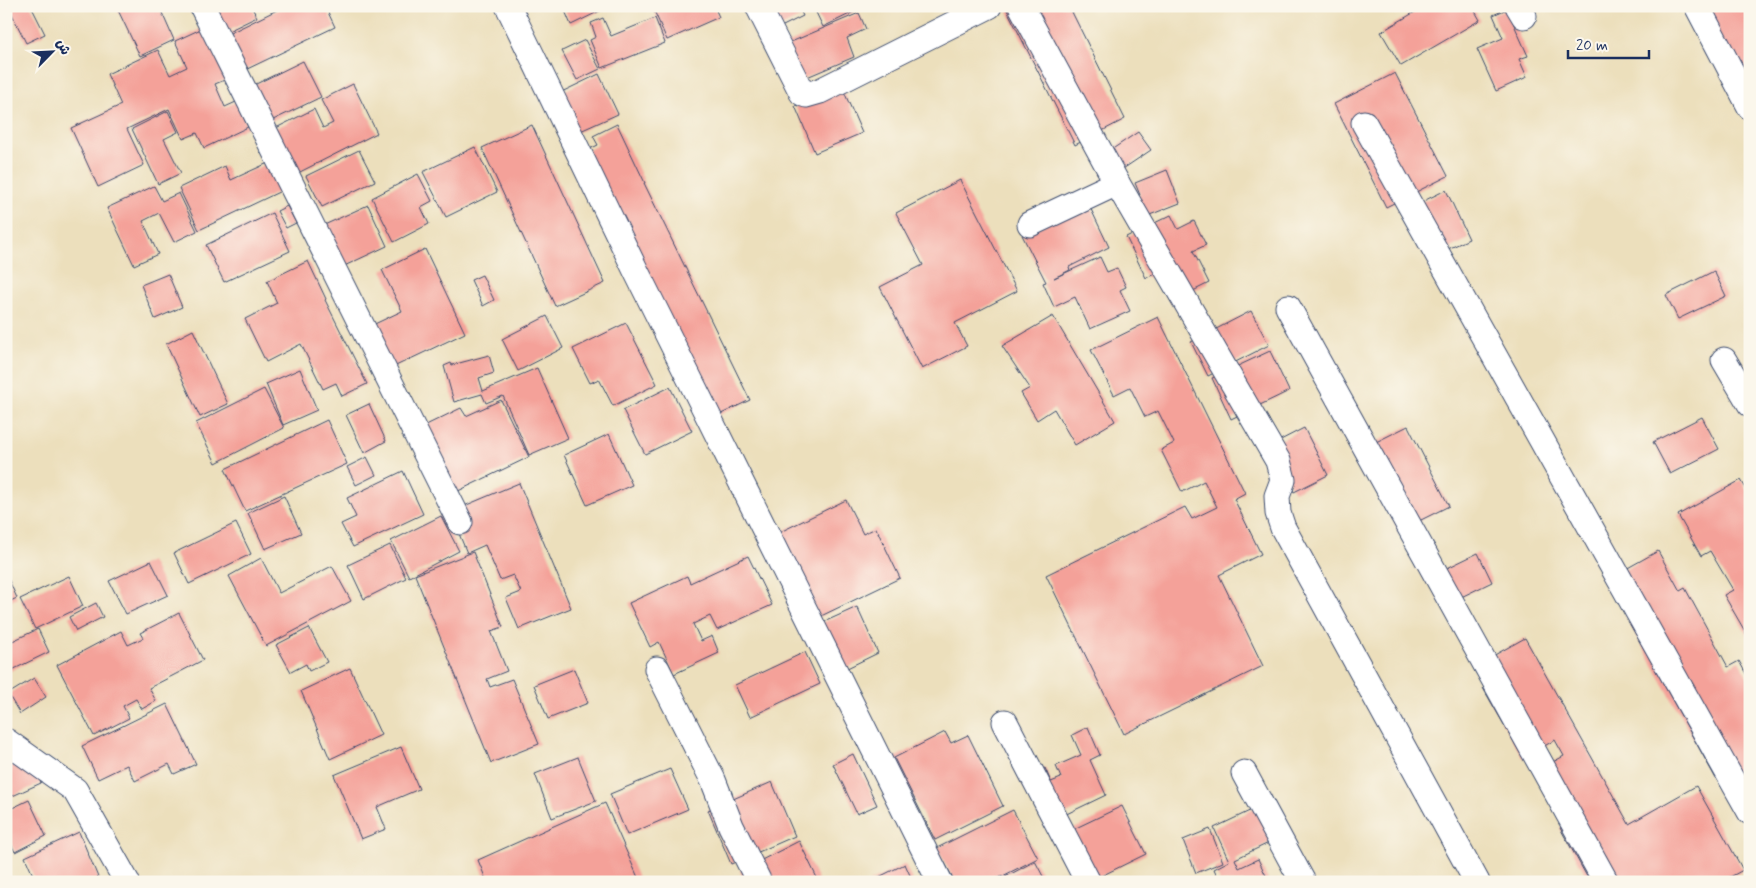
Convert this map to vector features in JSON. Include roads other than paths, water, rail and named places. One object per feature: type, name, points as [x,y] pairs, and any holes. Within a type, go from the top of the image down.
[{"type":"street","points":[[202,6],[460,522]]},
{"type":"street","points":[[508,6],[640,280],[940,882]]},
{"type":"street","points":[[758,6],[802,93],[806,95],[820,91],[989,6]]},
{"type":"street","points":[[1021,6],[1117,182],[1278,461],[1283,480],[1277,496],[1278,513],[1283,528],[1477,882]]},
{"type":"street","points":[[1696,6],[1750,107]]},
{"type":"street","points":[[1364,123],[1750,812]]},
{"type":"street","points":[[1030,224],[1117,182]]},
{"type":"street","points":[[1288,307],[1606,882]]},
{"type":"street","points":[[1724,360],[1750,404]]},
{"type":"street","points":[[657,669],[713,780],[731,826],[759,882]]},
{"type":"street","points":[[1005,722],[1088,882]]},
{"type":"street","points":[[6,741],[75,790],[127,882]]},
{"type":"street","points":[[1244,773],[1303,882]]}]
